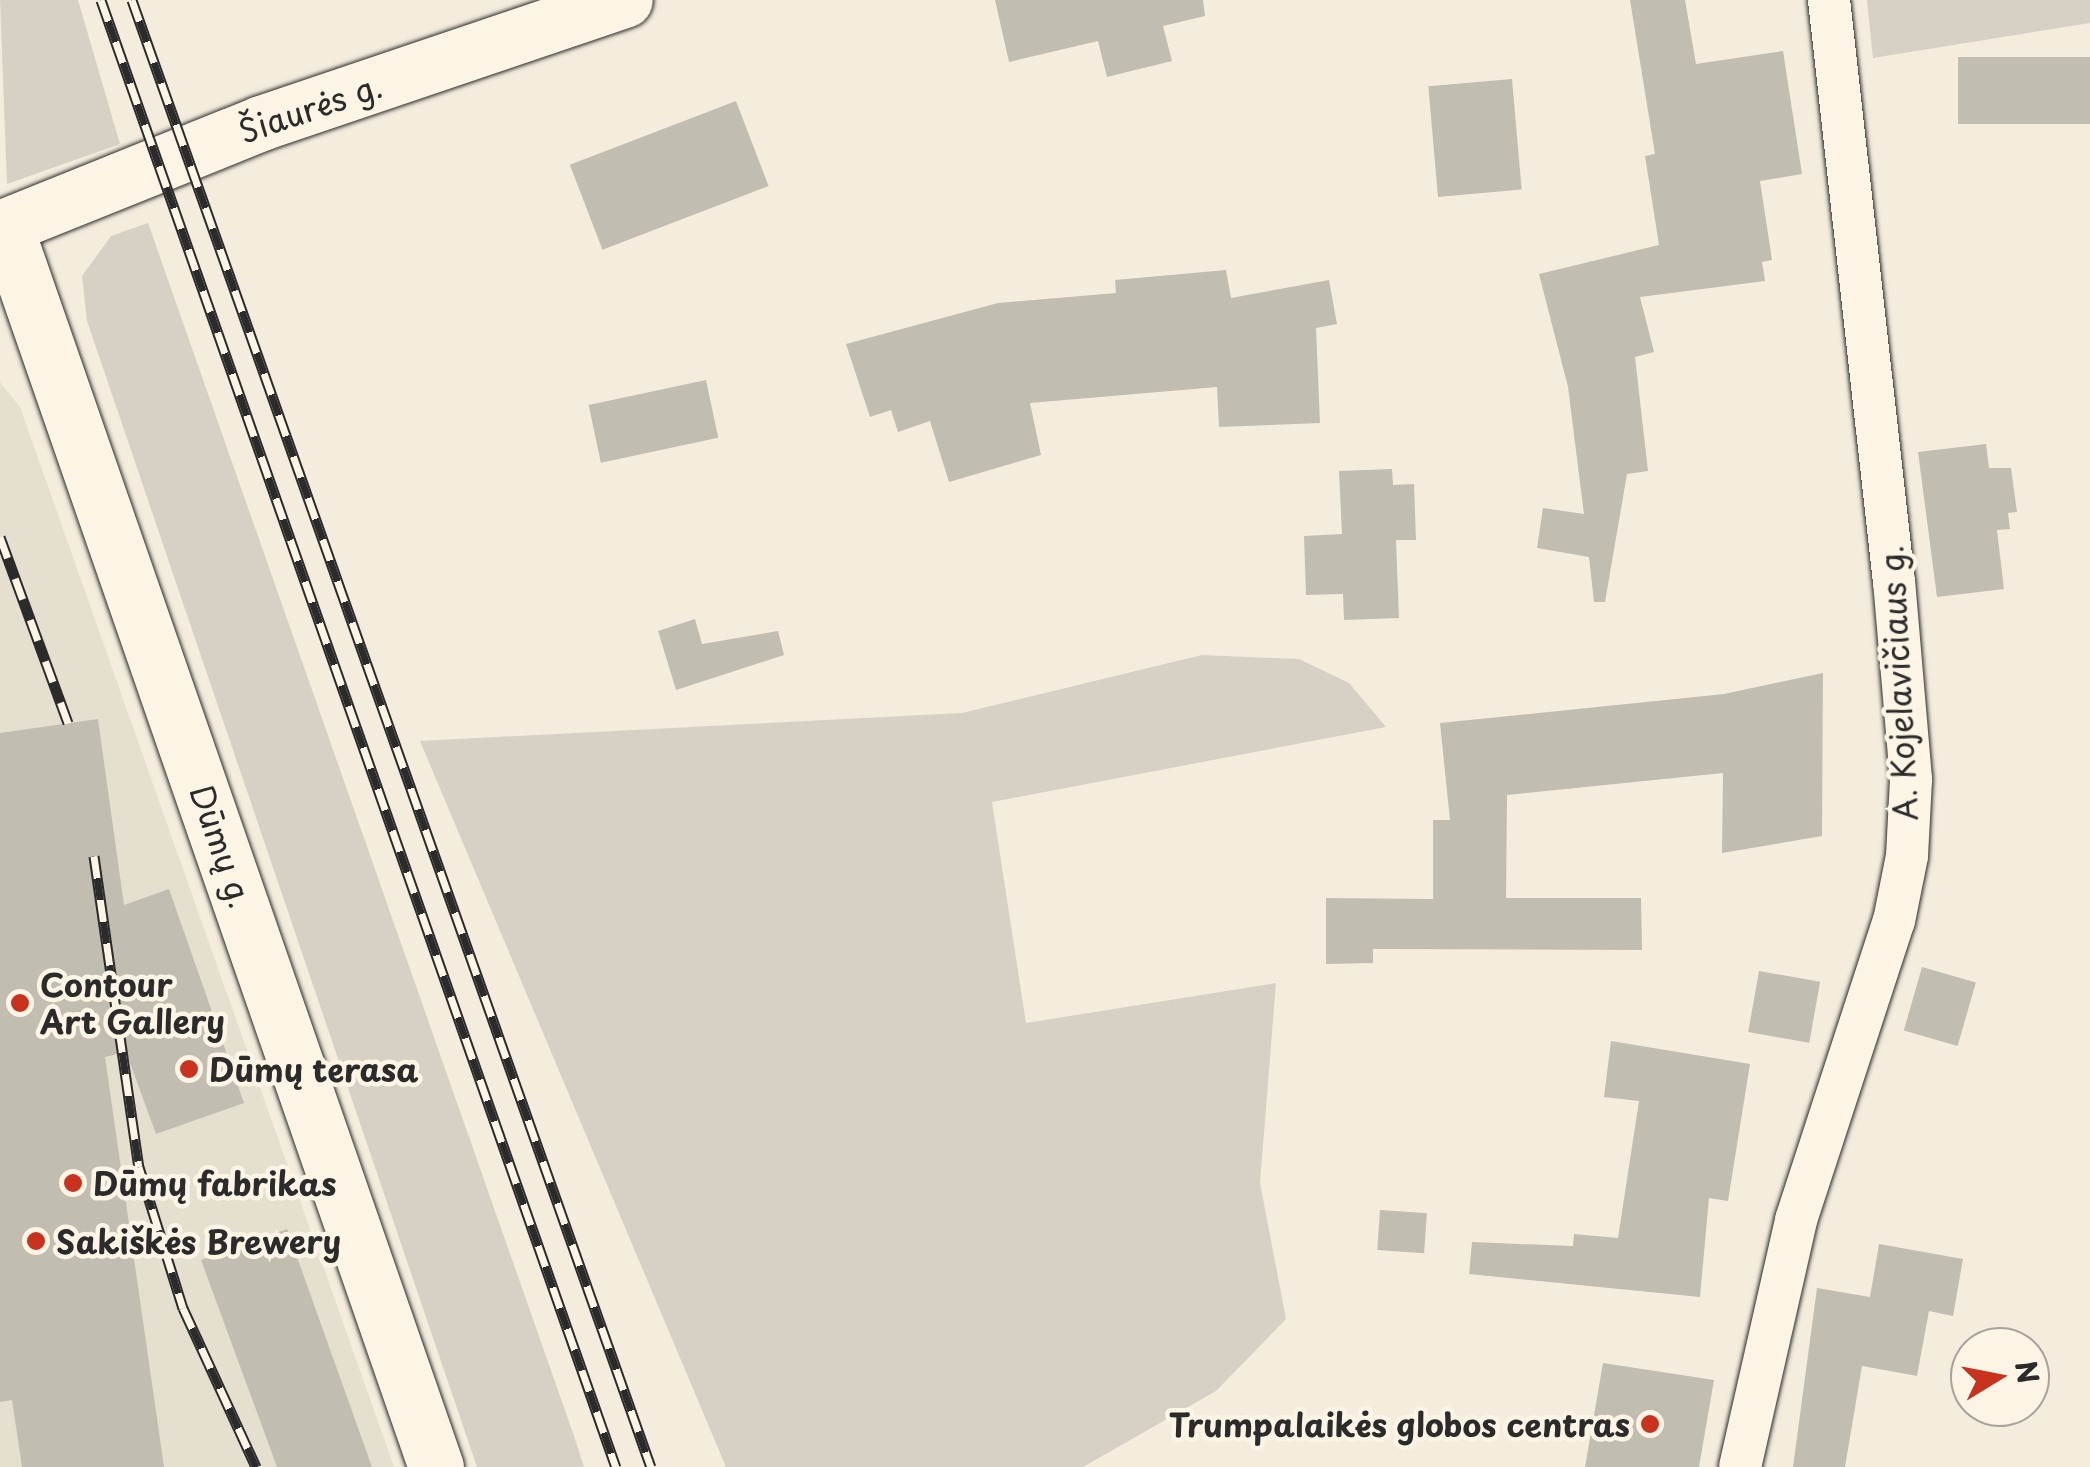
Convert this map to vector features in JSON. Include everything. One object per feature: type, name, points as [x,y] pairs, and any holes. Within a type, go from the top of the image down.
[{"type":"main road","name":"Šiaurės g.","points":[[2,227],[262,123],[625,0]]},
{"type":"main road","name":"Dūmų g.","points":[[2,227],[436,1467]]},
{"type":"street","name":"A. Kojelavičiaus g.","points":[[1740,1467],[1796,1220],[1894,921],[1906,856],[1911,779],[1892,565],[1829,0]]},
{"type":"shaded area","points":[[0,0],[78,0],[120,144],[7,184]]},
{"type":"shaded area","points":[[1867,0],[2090,0],[2090,23],[1873,58]]},
{"type":"shaded area","points":[[148,223],[584,1467],[477,1467],[87,321],[82,276],[111,236]]},
{"type":"shaded area","points":[[0,382],[20,407],[394,1467],[0,1467]]},
{"type":"shaded area","points":[[1202,655],[1299,659],[1349,683],[1386,727],[992,802],[1026,1023],[1276,983],[1260,1183],[1286,1319],[1216,1391],[1083,1467],[726,1467],[420,741],[962,713]]},
{"type":"building","points":[[995,0],[1203,0],[1205,16],[1163,26],[1172,61],[1107,77],[1098,41],[1009,62]]},
{"type":"building","points":[[1630,0],[1685,0],[1696,64],[1783,51],[1802,174],[1760,181],[1772,260],[1762,262],[1765,281],[1640,297],[1654,352],[1635,357],[1648,471],[1627,474],[1605,602],[1594,602],[1589,557],[1537,548],[1543,508],[1584,514],[1568,387],[1539,274],[1659,245],[1645,156],[1655,154]]},
{"type":"building","points":[[1958,57],[2090,57],[2090,124],[1958,124]]},
{"type":"building","points":[[1512,79],[1522,190],[1438,197],[1428,86]]},
{"type":"building","points":[[736,101],[769,186],[602,250],[570,165]]},
{"type":"building","points":[[1226,270],[1231,298],[1329,280],[1337,324],[1316,328],[1320,423],[1219,427],[1217,387],[1030,403],[1041,455],[949,482],[930,421],[898,432],[891,410],[870,417],[846,344],[998,303],[1116,293],[1115,280]]},
{"type":"building","points":[[706,380],[718,438],[601,463],[589,405]]},
{"type":"building","points":[[1986,444],[1989,468],[2011,468],[2017,512],[2008,513],[2010,529],[1997,530],[2004,589],[1937,597],[1918,452]]},
{"type":"building","points":[[1392,469],[1393,485],[1414,484],[1416,540],[1396,540],[1399,618],[1344,620],[1343,594],[1306,595],[1304,536],[1342,534],[1339,471]]},
{"type":"building","points":[[695,619],[702,644],[778,631],[784,655],[676,690],[658,631]]},
{"type":"building","points":[[1823,673],[1822,836],[1722,853],[1723,773],[1507,795],[1506,898],[1641,898],[1642,950],[1373,949],[1373,963],[1326,964],[1326,898],[1433,899],[1433,820],[1450,820],[1440,723],[1724,694]]},
{"type":"building","points":[[98,719],[124,905],[169,889],[244,1103],[156,1134],[126,1052],[105,1057],[164,1467],[22,1467],[12,1400],[0,1402],[0,733]]},
{"type":"building","points":[[1922,967],[1976,982],[1958,1046],[1904,1030]]},
{"type":"building","points":[[1759,971],[1820,982],[1809,1043],[1748,1032]]},
{"type":"building","points":[[1611,1041],[1750,1064],[1728,1201],[1709,1198],[1700,1297],[1469,1274],[1472,1242],[1573,1246],[1574,1234],[1618,1238],[1639,1101],[1604,1097]]},
{"type":"building","points":[[1380,1210],[1427,1213],[1424,1253],[1377,1250]]},
{"type":"building","points":[[287,1229],[372,1467],[277,1467],[201,1260]]},
{"type":"building","points":[[1879,1244],[1963,1259],[1953,1316],[1929,1311],[1917,1376],[1862,1366],[1845,1467],[1793,1467],[1817,1288],[1870,1297]]},
{"type":"building","name":"Trumpalaikės globos centras","points":[[1603,1363],[1714,1380],[1699,1467],[1585,1467]]},
{"type":"railway","points":[[101,0],[616,1467]]},
{"type":"railway","points":[[132,0],[651,1467]]},
{"type":"railway","points":[[0,537],[68,723]]},
{"type":"railway","points":[[94,856],[139,1167],[183,1308],[256,1467]]},
{"type":"place","name":"Contour Art Gallery","points":[[20,1003]]},
{"type":"place","name":"Dūmų terasa","points":[[189,1069]]},
{"type":"place","name":"Dūmų fabrikas","points":[[73,1183]]},
{"type":"place","name":"Sakiškės Brewery","points":[[36,1241]]},
{"type":"place","name":"Trumpalaikės globos centras","points":[[1650,1424]]}]
